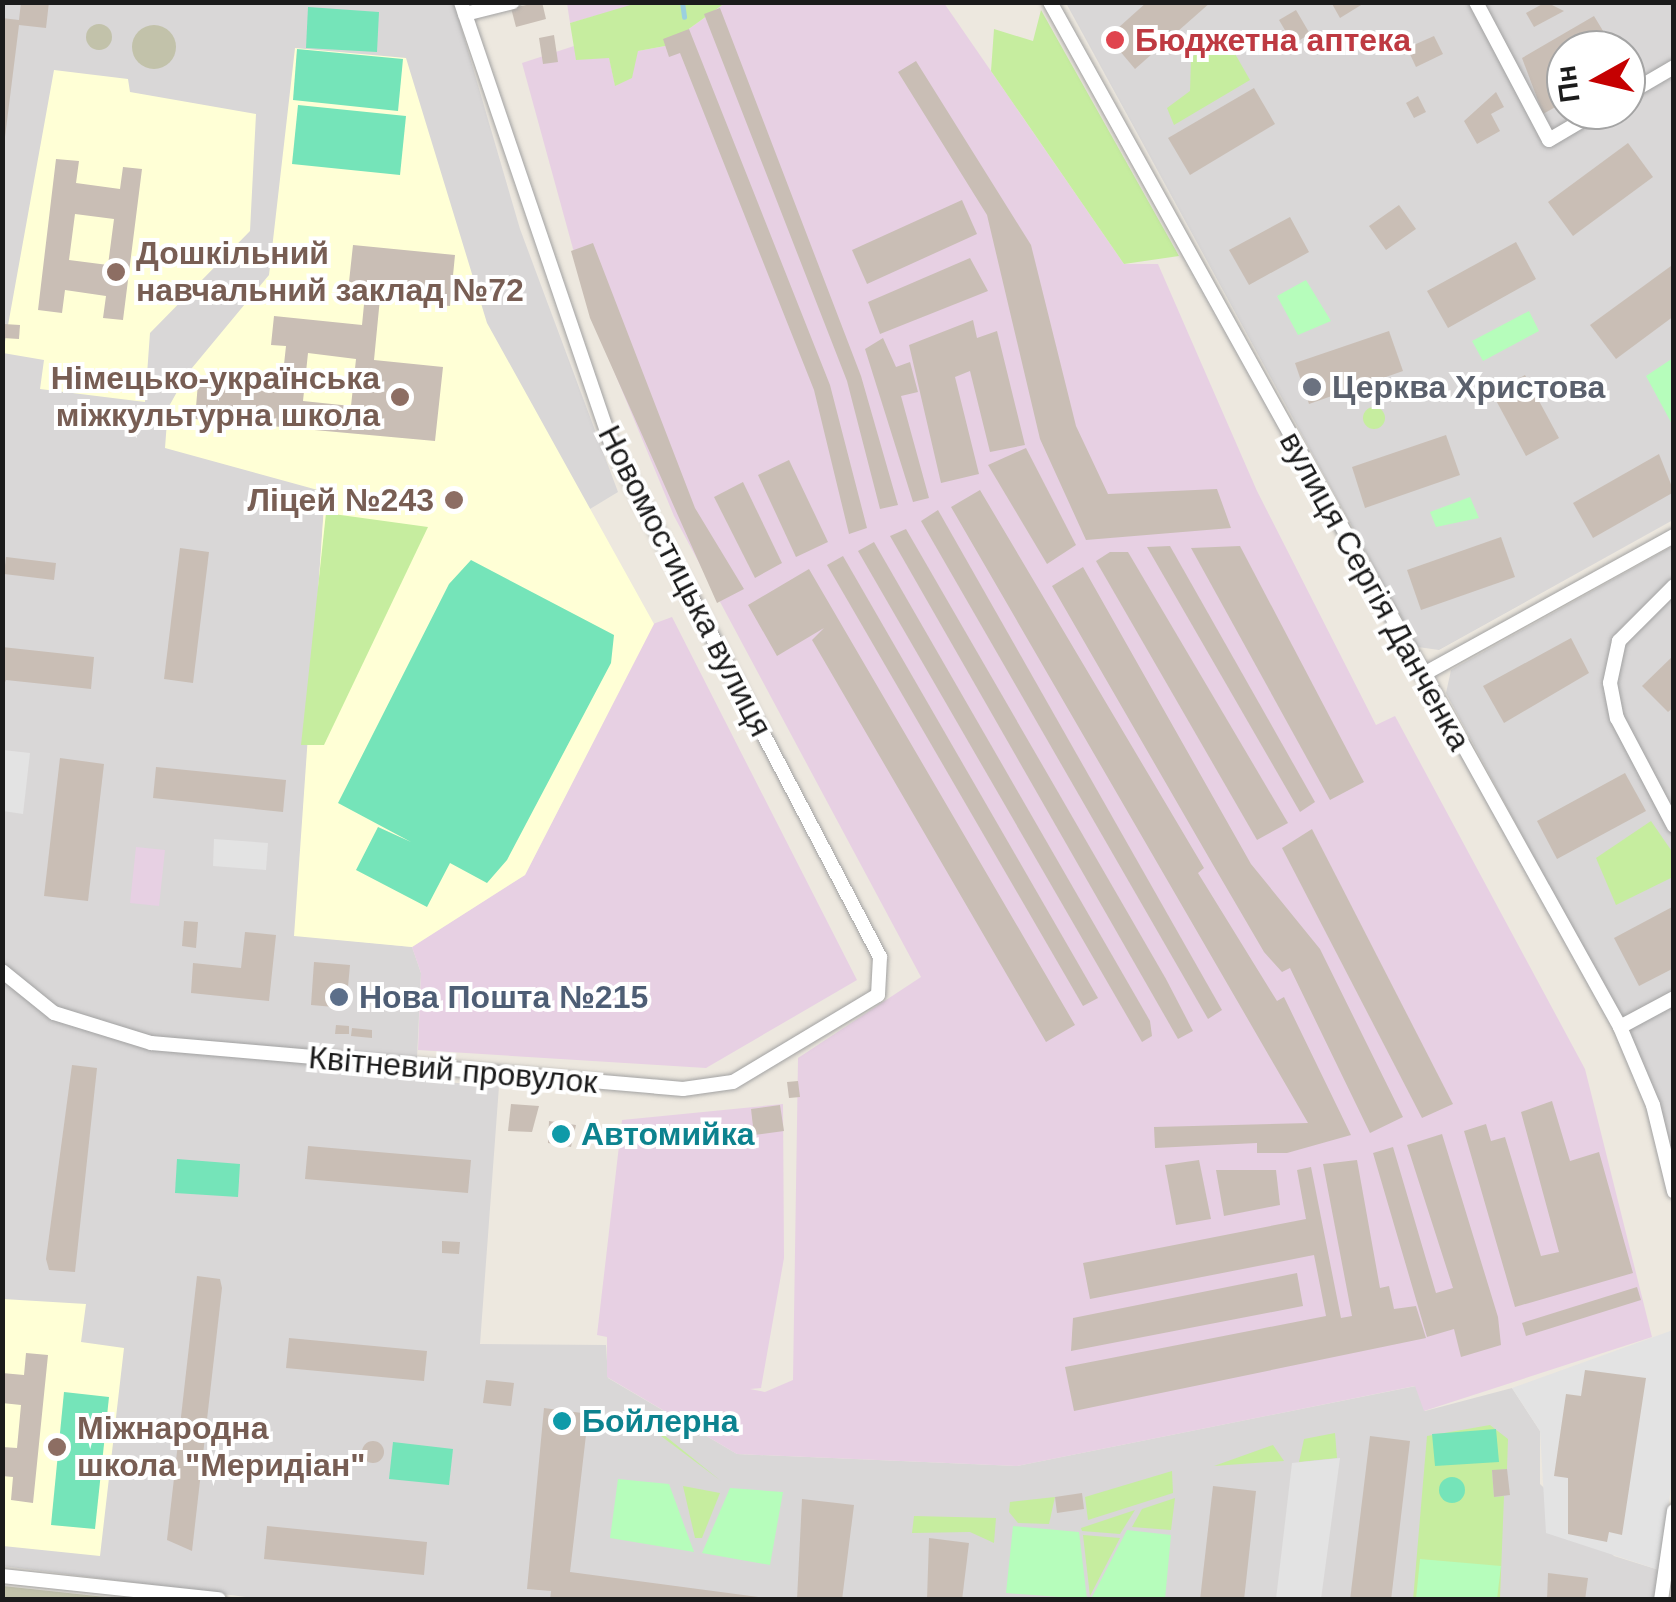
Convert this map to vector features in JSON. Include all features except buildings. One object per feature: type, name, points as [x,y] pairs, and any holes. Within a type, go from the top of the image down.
[{"type":"street","points":[[463,8],[514,2]]},
{"type":"street","name":"вулиця Сергія Данченка","points":[[1050,2],[1620,1027],[1653,1105],[1674,1191]]},
{"type":"street","points":[[1476,2],[1549,140],[1566,130]]},
{"type":"street","name":"Новомостицька вулиця","points":[[463,8],[610,443],[883,976]]},
{"type":"street","points":[[1646,83],[1674,67]]},
{"type":"street","points":[[1422,675],[1674,536]]},
{"type":"street","points":[[1674,586],[1618,641],[1610,683],[1618,718],[1674,826]]},
{"type":"street","name":"Квітневий провулок","points":[[2,970],[54,1012],[151,1043],[683,1089],[733,1082],[801,1046],[867,1008],[883,976]]},
{"type":"street","points":[[1620,1027],[1674,998]]},
{"type":"street","points":[[1661,1600],[1674,1511]]},
{"type":"street","points":[[2,1576],[219,1599]]},
{"type":"shaded area","points":[[2,3],[454,3],[520,229],[618,492],[590,509],[325,492],[295,935],[412,947],[421,973],[416,1080],[499,1086],[480,1344],[606,1345],[608,1378],[737,1454],[1017,1466],[1416,1386],[1425,1411],[1512,1388],[1540,1431],[1540,1484],[1614,1556],[1659,1570],[1655,1599],[270,1600],[3,1566]]},
{"type":"shaded area","points":[[567,3],[638,4],[570,23]]},
{"type":"shaded area","points":[[725,3],[944,3],[1124,264],[1158,264],[1257,491],[1376,725],[1395,716],[1585,1069],[1652,1337],[1424,1411],[1415,1386],[1017,1466],[737,1454],[607,1377],[607,1337],[597,1335],[622,1120],[783,1104],[784,1258],[761,1388],[750,1389],[765,1392],[793,1380],[798,1058],[921,977],[674,516],[592,318],[522,63],[574,46],[609,57],[615,85],[638,51],[665,46]]},
{"type":"shaded area","points":[[1066,3],[1673,3],[1673,520],[1439,650],[1418,647]]},
{"type":"shaded area","points":[[99,24],[108,28],[112,37],[108,46],[99,50],[90,46],[86,37],[90,28]]},
{"type":"shaded area","points":[[154,25],[169,32],[176,47],[169,62],[154,69],[139,62],[132,47],[139,32]]},
{"type":"shaded area","name":"Ліцей №243","points":[[295,48],[406,58],[487,323],[654,624],[525,875],[412,947],[294,936],[325,492],[165,448],[168,408],[187,374],[269,275]]},
{"type":"shaded area","name":"Дошкільний навчальний заклад №72","points":[[54,70],[128,79],[130,92],[256,114],[250,231],[150,333],[145,402],[40,389],[44,360],[3,353]]},
{"type":"shaded area","points":[[1673,546],[1673,1157],[1613,1005],[1446,693],[1451,670]]},
{"type":"shaded area","points":[[672,617],[857,980],[706,1068],[418,1050],[421,973],[412,947],[525,875],[653,624]]},
{"type":"shaded area","points":[[3,750],[30,753],[23,814],[3,811]]},
{"type":"shaded area","points":[[214,839],[268,843],[266,870],[213,866]]},
{"type":"shaded area","points":[[136,847],[165,850],[159,906],[130,903]]},
{"type":"shaded area","name":"Міжнародна школа \"Меридіан\"","points":[[3,1299],[86,1304],[81,1342],[124,1348],[100,1556],[3,1546]]},
{"type":"shaded area","points":[[1673,1330],[1674,1467],[1659,1570],[1546,1533],[1540,1431],[1512,1388]]},
{"type":"shaded area","points":[[1340,1458],[1321,1599],[1276,1599],[1292,1463]]},
{"type":"shaded area","points":[[3,1586],[124,1599],[3,1599]]},
{"type":"green space","points":[[637,3],[725,3],[665,46],[638,51],[632,78],[615,86],[609,58],[576,60],[570,23]]},
{"type":"green space","points":[[308,7],[379,12],[377,52],[306,48]]},
{"type":"green space","points":[[1041,10],[1179,256],[1124,264],[991,71],[994,29],[1033,41]]},
{"type":"green space","points":[[1222,31],[1250,80],[1174,125],[1167,108],[1190,91],[1191,58]]},
{"type":"green space","points":[[297,49],[403,59],[398,111],[293,100]]},
{"type":"green space","points":[[298,105],[406,116],[400,175],[292,164]]},
{"type":"green space","points":[[1306,280],[1331,321],[1298,335],[1277,296]]},
{"type":"green space","points":[[1529,311],[1539,331],[1483,361],[1472,341]]},
{"type":"green space","points":[[1673,358],[1673,426],[1646,376]]},
{"type":"green space","points":[[1374,407],[1382,410],[1382,426],[1374,429],[1366,426],[1363,418],[1366,410]]},
{"type":"green space","points":[[1470,497],[1479,518],[1436,527],[1430,512]]},
{"type":"green space","points":[[326,513],[428,527],[324,745],[301,745]]},
{"type":"green space","points":[[471,560],[614,635],[611,663],[507,860],[487,883],[450,863],[427,907],[356,870],[378,827],[411,842],[338,803],[449,584]]},
{"type":"green space","points":[[1651,821],[1673,853],[1673,877],[1616,905],[1596,858]]},
{"type":"green space","points":[[177,1159],[240,1164],[238,1197],[175,1193]]},
{"type":"green space","points":[[64,1392],[109,1397],[95,1529],[51,1525]]},
{"type":"green space","points":[[633,1410],[721,1481],[629,1412]]},
{"type":"green space","points":[[1490,1425],[1508,1439],[1507,1469],[1492,1471],[1494,1497],[1504,1496],[1500,1599],[1413,1600],[1427,1436]]},
{"type":"green space","points":[[1496,1429],[1499,1462],[1435,1466],[1432,1434]]},
{"type":"green space","points":[[1335,1433],[1337,1458],[1299,1462],[1304,1439]]},
{"type":"green space","points":[[393,1442],[453,1449],[449,1485],[389,1479]]},
{"type":"green space","points":[[1273,1445],[1284,1461],[1214,1466]]},
{"type":"green space","points":[[1172,1471],[1173,1493],[1088,1520],[1085,1497]]},
{"type":"green space","points":[[1452,1477],[1461,1481],[1465,1490],[1461,1499],[1452,1503],[1443,1499],[1439,1490],[1443,1481]]},
{"type":"green space","points":[[618,1479],[669,1484],[694,1552],[610,1538]]},
{"type":"green space","points":[[683,1486],[720,1493],[702,1538],[695,1538]]},
{"type":"green space","points":[[730,1488],[783,1492],[770,1565],[702,1553]]},
{"type":"green space","points":[[1055,1497],[1049,1524],[1018,1523],[1009,1512],[1010,1502]]},
{"type":"green space","points":[[1175,1498],[1171,1530],[1132,1527],[1142,1509]]},
{"type":"green space","points":[[1135,1510],[1120,1534],[1082,1531],[1081,1528]]},
{"type":"green space","points":[[914,1516],[996,1518],[994,1543],[970,1532],[912,1533]]},
{"type":"green space","points":[[1013,1526],[1079,1532],[1087,1599],[1006,1593]]},
{"type":"green space","points":[[1127,1530],[1171,1535],[1165,1599],[1091,1599]]},
{"type":"green space","points":[[1083,1535],[1120,1538],[1090,1596]]},
{"type":"green space","points":[[1420,1559],[1501,1566],[1497,1599],[1416,1599]]},
{"type":"waterway","points":[[682,2],[684,17]]},
{"type":"place","name":"Бюджетна аптека","points":[[1115,40]]},
{"type":"place","name":"Дошкільний навчальний заклад №72","points":[[116,272]]},
{"type":"place","name":"Церква Христова","points":[[1312,387]]},
{"type":"place","name":"Німецько-українська міжкультурна школа","points":[[400,397]]},
{"type":"place","name":"Ліцей №243","points":[[454,500]]},
{"type":"place","name":"Нова Пошта №215","points":[[339,997]]},
{"type":"place","name":"Автомийка","points":[[561,1134]]},
{"type":"place","name":"Бойлерна","points":[[562,1421]]},
{"type":"place","name":"Міжнародна школа \"Меридіан\"","points":[[57,1447]]}]
